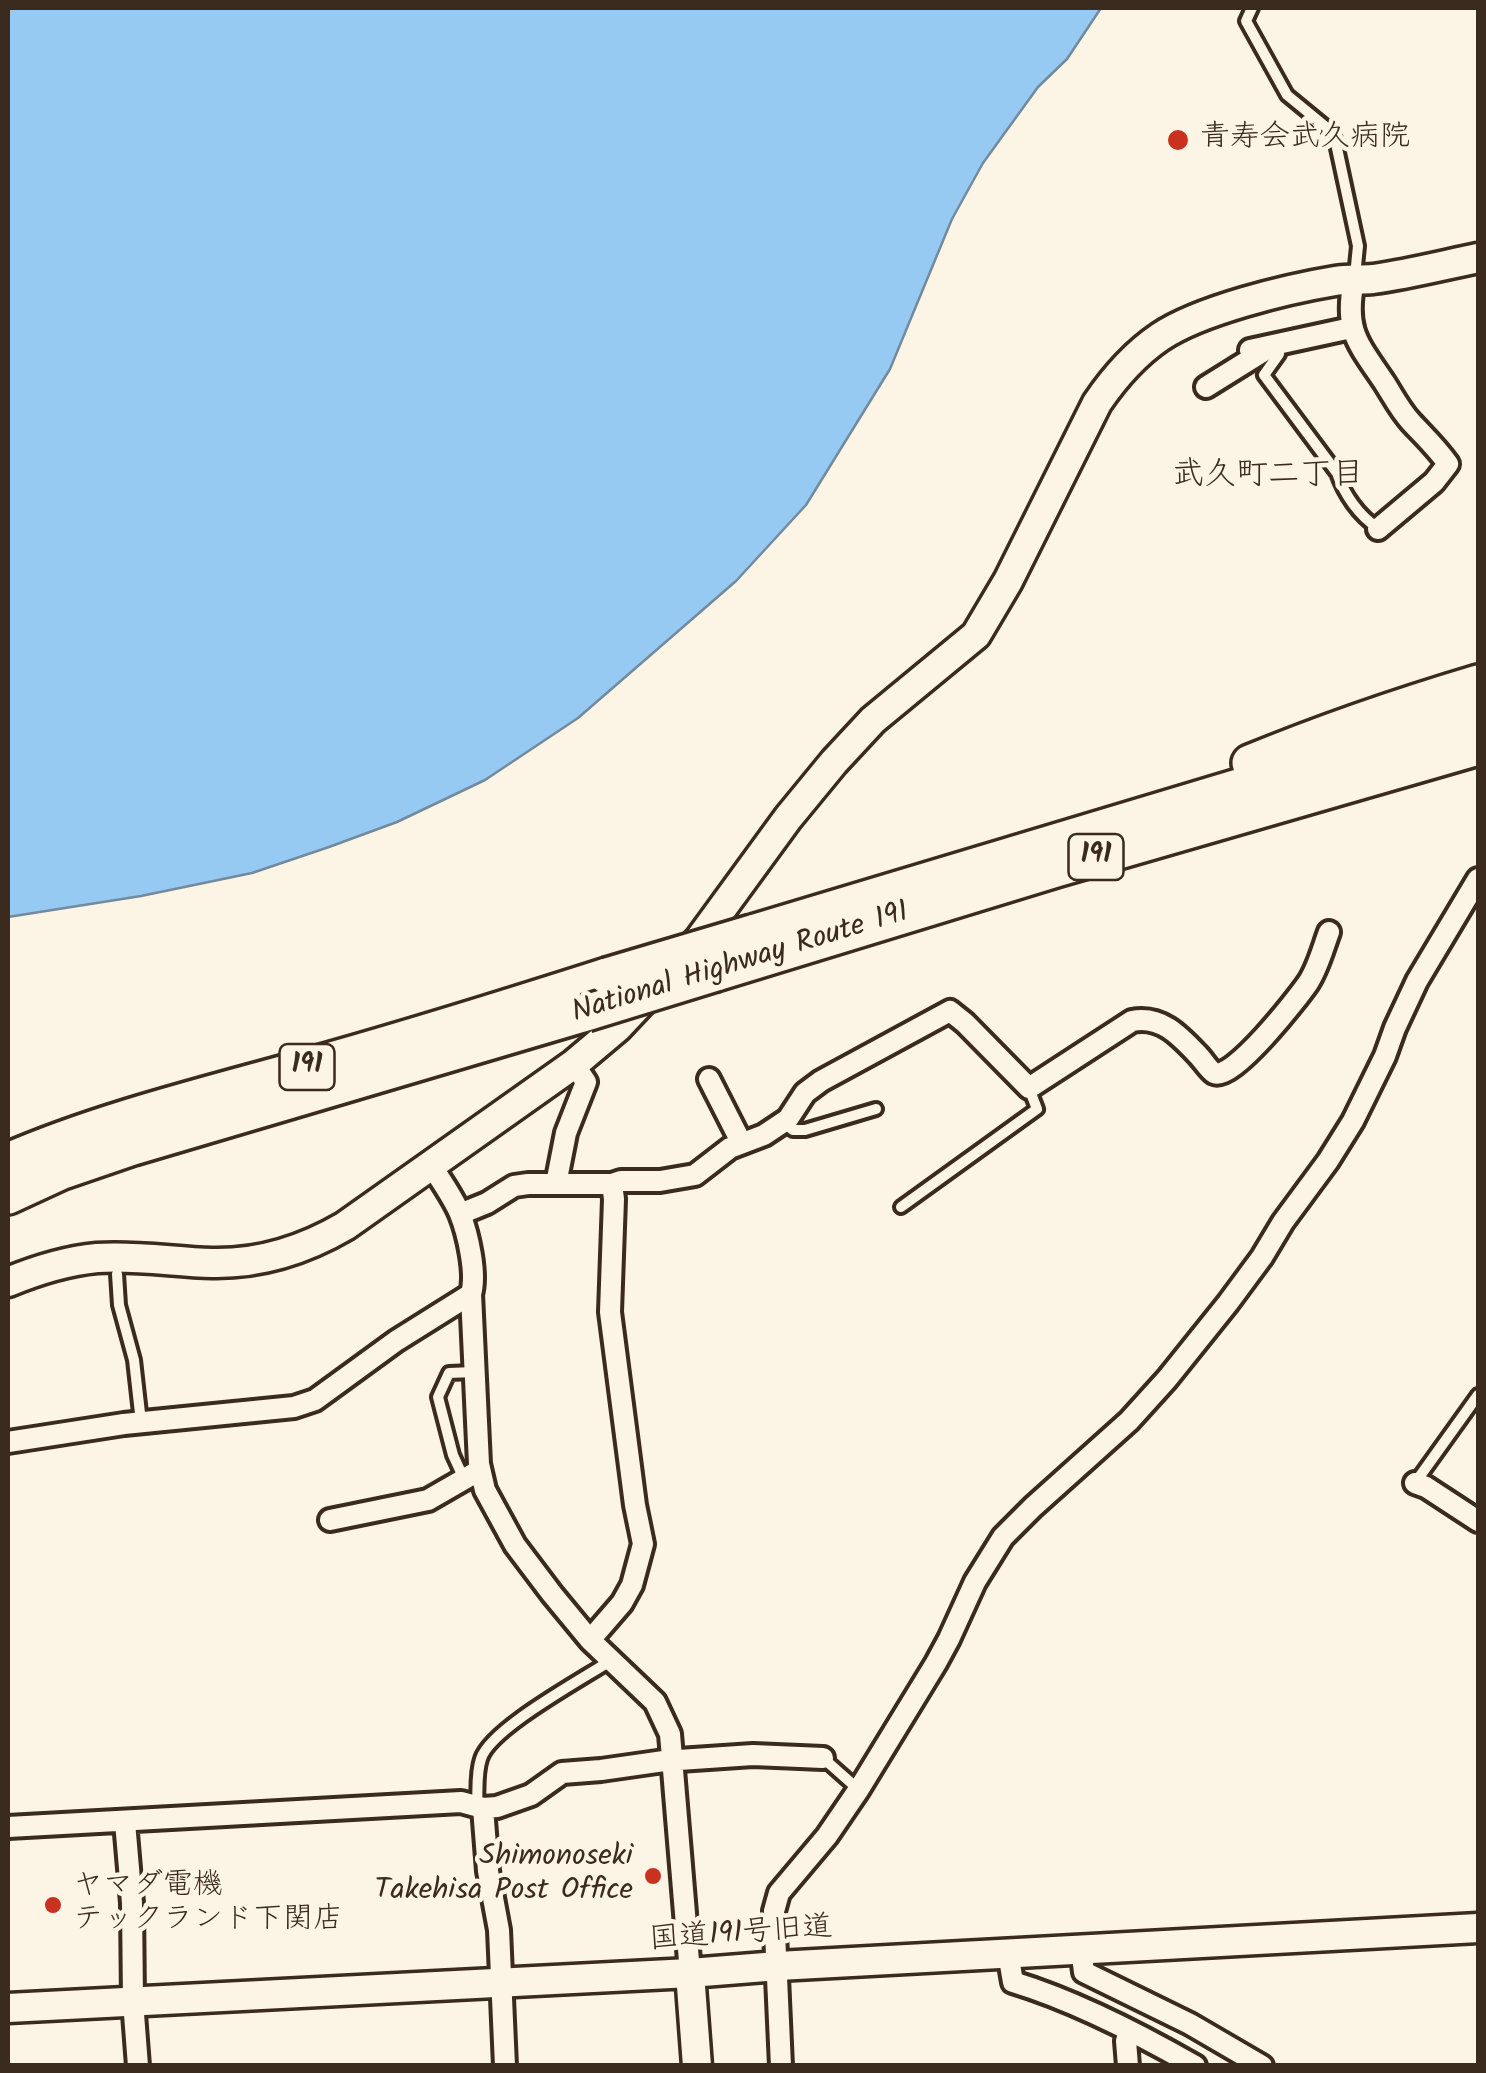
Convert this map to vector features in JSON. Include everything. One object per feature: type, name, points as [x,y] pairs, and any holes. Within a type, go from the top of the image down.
[{"type":"highway","points":[[1046,845],[1307,740],[1478,683]]},
{"type":"highway","name":"National Highway Route 191","points":[[8,1162],[181,1102],[438,1030],[1478,715]]},
{"type":"highway","name":"National Highway Route 191","points":[[8,1196],[60,1172],[132,1148],[1056,869],[1478,747]]},
{"type":"highway","points":[[1432,761],[1478,764]]},
{"type":"street","points":[[8,1282],[52,1266],[100,1258],[216,1264],[268,1258],[330,1235],[431,1165],[574,1064],[618,1027],[699,940],[834,762],[873,720],[976,635],[1008,581],[1097,403],[1110,384],[1158,338],[1248,301],[1335,281],[1374,279],[1478,258]]},
{"type":"street","points":[[1354,280],[1349,304],[1351,328],[1363,354],[1394,401],[1448,464],[1434,482],[1378,528]]},
{"type":"street","points":[[1250,350],[1351,328]]},
{"type":"street","points":[[1206,387],[1276,344]]},
{"type":"street","points":[[782,2066],[774,1911],[779,1894],[827,1836],[859,1789],[950,1639],[975,1582],[1003,1537],[1130,1422],[1228,1303],[1328,1162],[1352,1121],[1418,981],[1478,879]]},
{"type":"street","points":[[460,1214],[514,1186],[686,1178],[730,1148],[784,1122],[806,1093],[821,1081],[950,1011],[1029,1088],[1132,1021],[1144,1019],[1167,1026],[1214,1072],[1225,1074],[1244,1059],[1308,984],[1329,932]]},
{"type":"street","points":[[556,1184],[566,1133],[586,1082],[574,1064]]},
{"type":"street","points":[[709,1078],[740,1144]]},
{"type":"street","points":[[431,1165],[460,1214],[471,1257],[477,1434],[473,1475],[515,1545],[590,1640],[654,1702],[670,1734],[697,2066]]},
{"type":"street","points":[[590,1640],[632,1585],[643,1544],[610,1312],[612,1184]]},
{"type":"street","points":[[8,1442],[141,1422],[294,1407],[315,1400],[396,1341],[471,1294]]},
{"type":"street","points":[[330,1520],[428,1500],[473,1475]]},
{"type":"street","points":[[1415,1483],[1478,1521]]},
{"type":"street","points":[[8,1827],[461,1802],[497,1807],[531,1795],[562,1773],[753,1755],[823,1758]]},
{"type":"street","points":[[480,1807],[499,1930],[505,2066]]},
{"type":"street","points":[[125,1822],[138,2066]]},
{"type":"street","name":"国道191号旧道","points":[[8,2008],[1478,1928]]},
{"type":"street","points":[[1081,1950],[1084,1972],[1190,2024],[1262,2066]]},
{"type":"street","points":[[1008,1954],[1014,1982],[1129,2031],[1195,2066]]},
{"type":"street","points":[[1128,2066],[1129,2031]]},
{"type":"lane","points":[[1252,8],[1246,20],[1287,95],[1334,138],[1358,246],[1354,280]]},
{"type":"lane","points":[[1276,344],[1278,354],[1264,376],[1337,472],[1342,488],[1368,522],[1378,528]]},
{"type":"lane","points":[[901,1207],[1037,1110],[1029,1088]]},
{"type":"lane","points":[[784,1122],[793,1130],[805,1130],[876,1109]]},
{"type":"lane","points":[[116,1274],[119,1305],[134,1360],[141,1422]]},
{"type":"lane","points":[[473,1475],[453,1455],[438,1397],[449,1373],[475,1372]]},
{"type":"lane","points":[[1415,1483],[1478,1395]]},
{"type":"lane","points":[[480,1807],[480,1761],[486,1747],[516,1721],[610,1661]]},
{"type":"lane","points":[[823,1758],[859,1789]]},
{"type":"water","points":[[8,8],[1101,8],[1067,59],[1038,87],[983,163],[952,219],[890,369],[806,505],[736,581],[578,718],[485,780],[397,822],[329,847],[252,873],[8,917]]},
{"type":"place","name":"青寿会武久病院","points":[[1178,140]]},
{"type":"place","name":"Shimonoseki Takehisa Post Office","points":[[653,1876]]},
{"type":"place","name":"ヤマダ電機 テックランド下関店","points":[[53,1905]]},
{"type":"district","name":"武久町二丁目","points":[[1268,478]]}]
